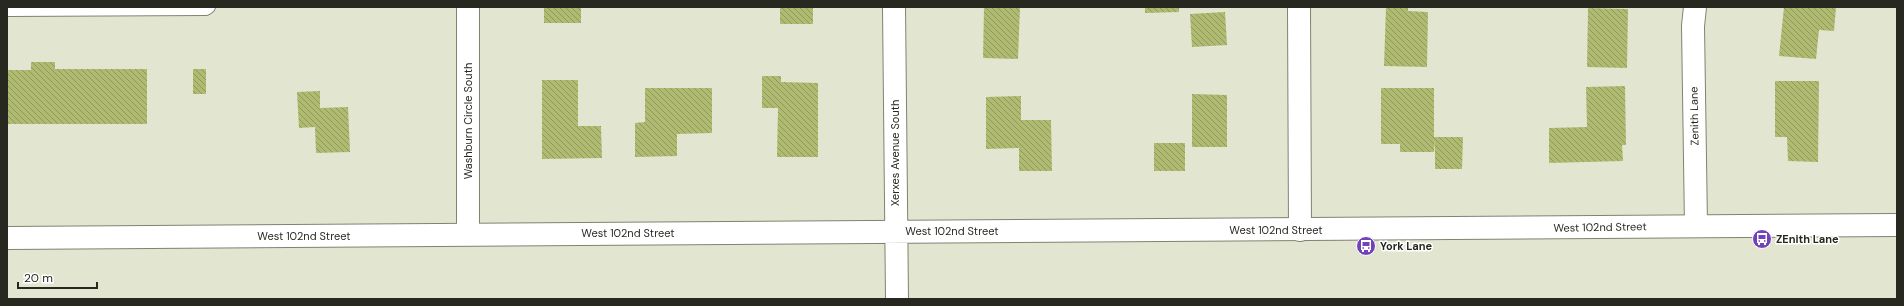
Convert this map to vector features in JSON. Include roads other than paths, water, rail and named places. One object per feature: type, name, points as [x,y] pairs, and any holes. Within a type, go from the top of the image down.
[{"type":"street","name":"Washburn Circle South","points":[[468,7],[468,234]]},
{"type":"street","name":"Xerxes Avenue South","points":[[894,7],[896,299]]},
{"type":"street","points":[[1299,7],[1300,230]]},
{"type":"street","name":"Zenith Lane","points":[[1695,7],[1693,26],[1696,226]]},
{"type":"street","name":"West 102nd Street","points":[[7,238],[1897,225]]},
{"type":"lane","points":[[7,10],[206,9],[209,7]]},
{"type":"place","name":"ZEnith Lane","points":[[1762,239]]},
{"type":"place","name":"York Lane","points":[[1366,246]]}]
